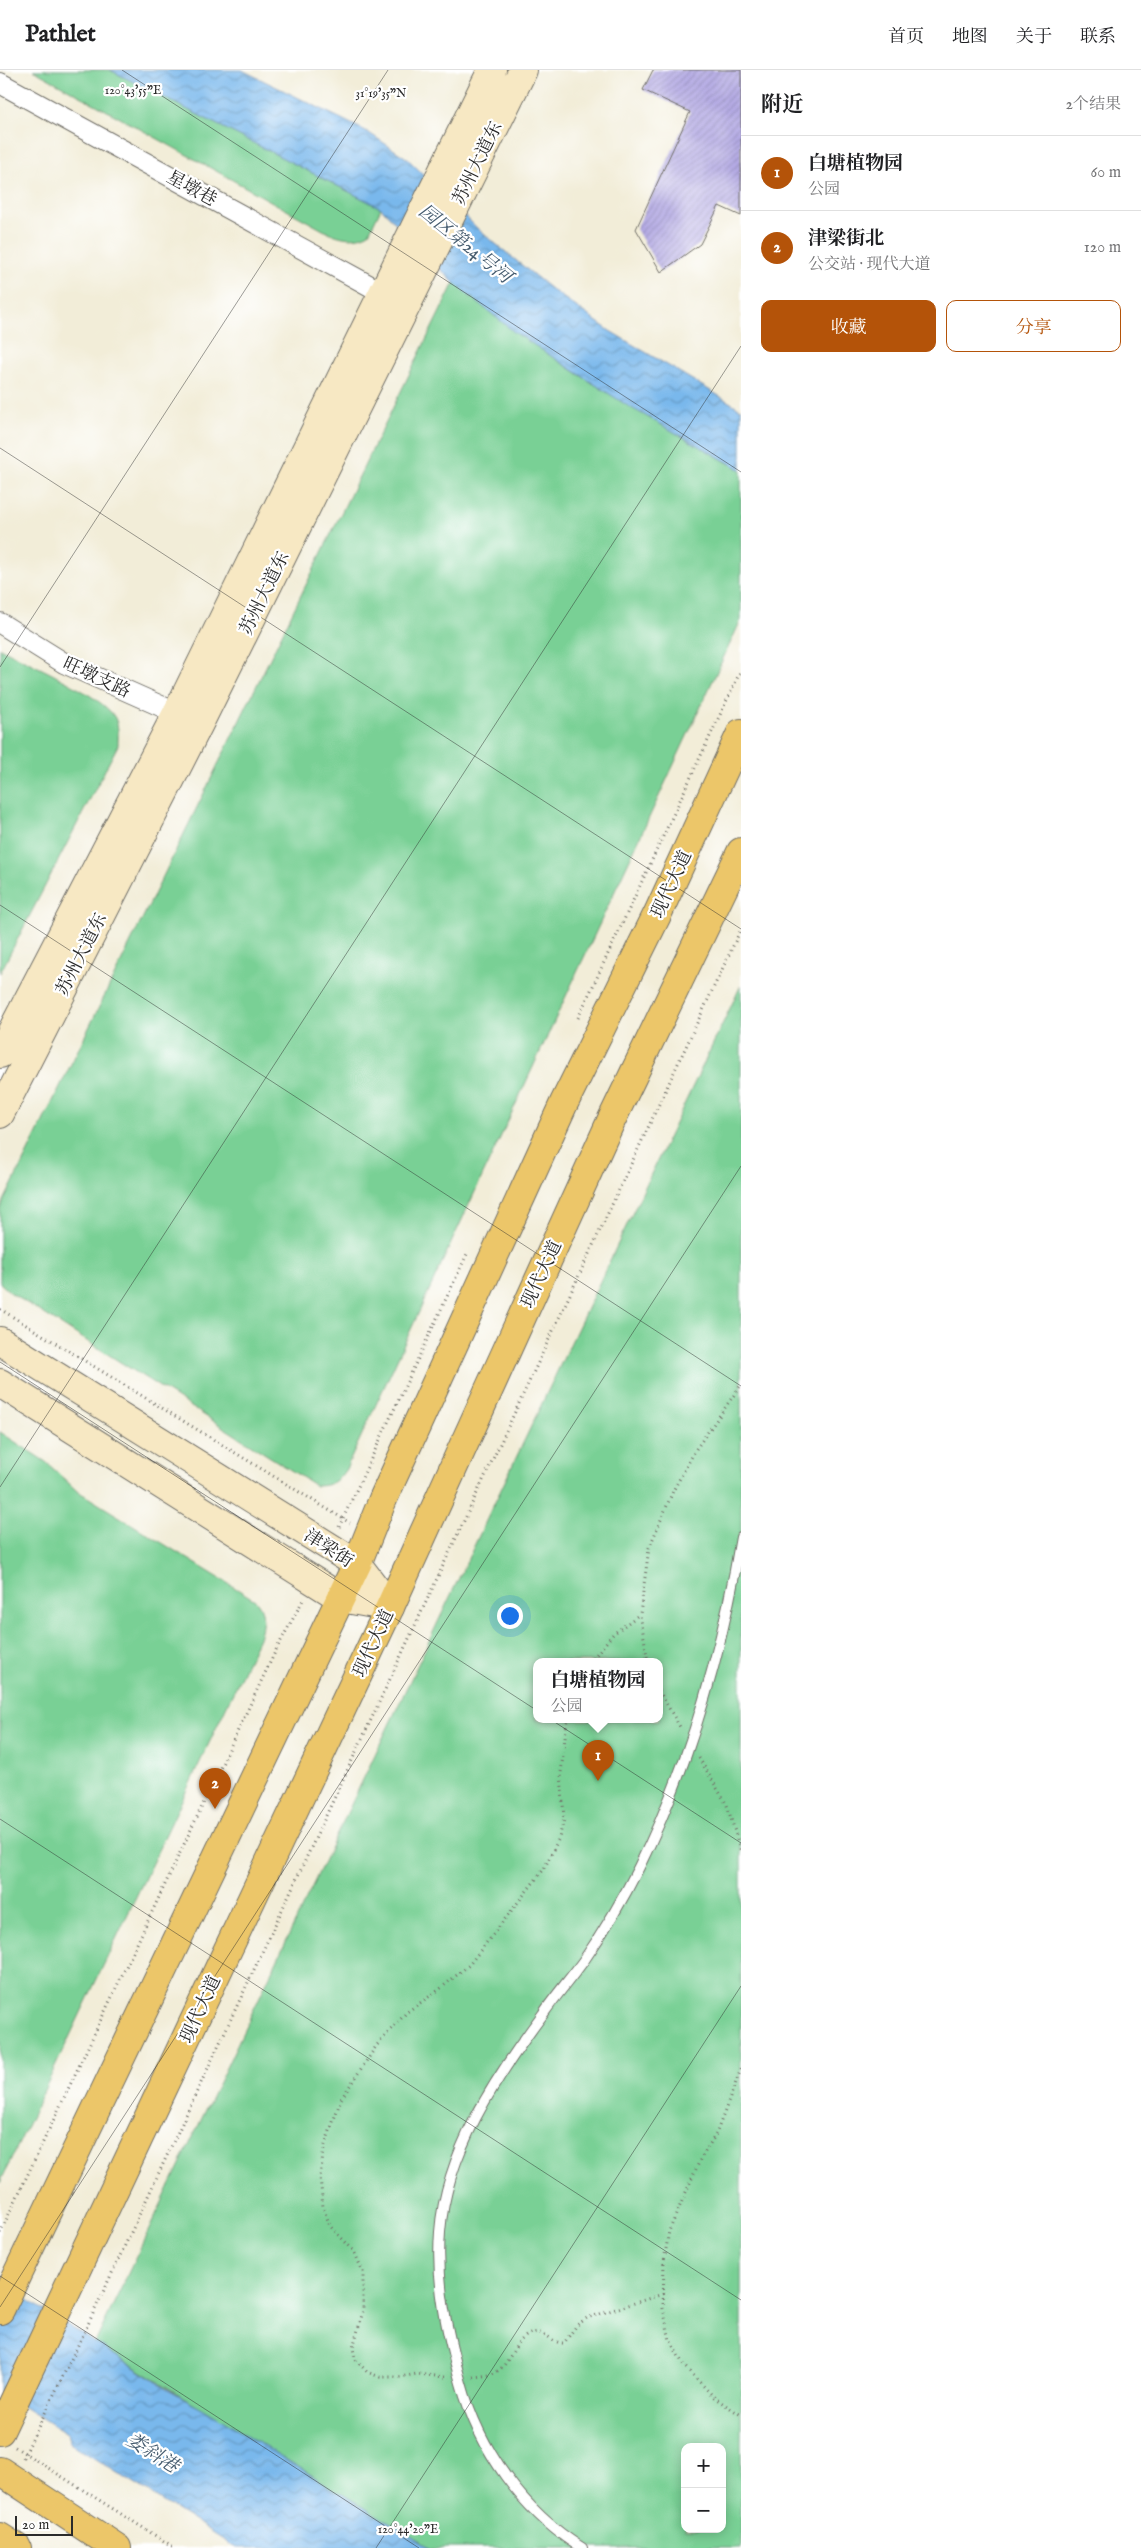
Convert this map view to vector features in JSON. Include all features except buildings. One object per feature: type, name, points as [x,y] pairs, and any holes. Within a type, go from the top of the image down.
[{"type":"main road","name":"苏州大道东","points":[[0,1114],[188,718],[383,293],[492,70]]},
{"type":"main road","name":"苏州大道东","points":[[0,1054],[188,718],[428,262],[523,70]]},
{"type":"main road","name":"现代大道","points":[[5,2299],[341,1598],[564,1103],[657,915],[741,733]]},
{"type":"main road","name":"现代大道","points":[[6,2439],[14,2401],[390,1607],[611,1121],[741,852]]},
{"type":"main road","name":"津梁街","points":[[0,1341],[356,1564],[390,1607]]},
{"type":"main road","name":"津梁街","points":[[0,1383],[341,1598],[390,1607]]},
{"type":"main road","points":[[0,2472],[117,2548]]},
{"type":"main road","points":[[0,2537],[17,2548]]},
{"type":"street","name":"星墩巷","points":[[0,83],[383,293]]},
{"type":"street","name":"旺墩支路","points":[[0,624],[64,663],[188,718]]},
{"type":"lane","points":[[582,2548],[557,2530],[522,2497],[497,2463],[472,2418],[454,2361],[443,2312],[439,2259],[442,2216],[454,2167],[482,2107],[518,2049],[583,1961],[615,1911],[653,1836],[690,1743],[717,1653],[741,1537]]},
{"type":"path","points":[[576,1022],[741,670]]},
{"type":"path","points":[[42,2418],[83,2335],[741,929]]},
{"type":"path","points":[[329,1548],[470,1248]]},
{"type":"path","points":[[0,1309],[369,1534]]},
{"type":"path","points":[[647,1658],[640,1614],[649,1548],[674,1489],[696,1449],[741,1385]]},
{"type":"path","points":[[0,2233],[276,1650],[313,1581]]},
{"type":"path","points":[[593,1658],[613,1634],[640,1614]]},
{"type":"path","points":[[663,1698],[727,1805],[741,1852]]},
{"type":"path","points":[[741,2069],[716,2134],[700,2160],[669,2231],[663,2294],[665,2324],[676,2353],[704,2388],[741,2415]]},
{"type":"path","points":[[6,2439],[175,2548]]},
{"type":"green space","points":[[33,70],[110,70],[381,208],[369,233],[363,236],[352,238],[329,233]]},
{"type":"green space","points":[[454,283],[522,336],[557,360],[629,405],[741,470],[741,620],[346,1469],[334,1482],[316,1486],[11,1293],[0,1283],[0,1209]]},
{"type":"green space","points":[[0,648],[96,699],[115,718],[118,745],[0,973]]},
{"type":"green space","points":[[741,985],[741,2548],[430,2548],[95,2343]]},
{"type":"green space","points":[[0,1432],[46,1462],[76,1490],[255,1600],[261,1609],[263,1618],[259,1638],[0,2183]]},
{"type":"water","name":"园区第24号河","points":[[110,70],[242,70],[366,131],[408,159],[480,231],[551,289],[610,331],[741,409],[741,470],[628,406],[514,332],[454,283],[381,208]]},
{"type":"water","name":"娄斜港","points":[[0,2282],[168,2389],[204,2409],[430,2548],[236,2548],[70,2443],[67,2434],[0,2392]]},
{"type":"place","name":"白塘植物园","points":[[598,1781]]},
{"type":"place","name":"津梁街北","points":[[215,1809]]}]
